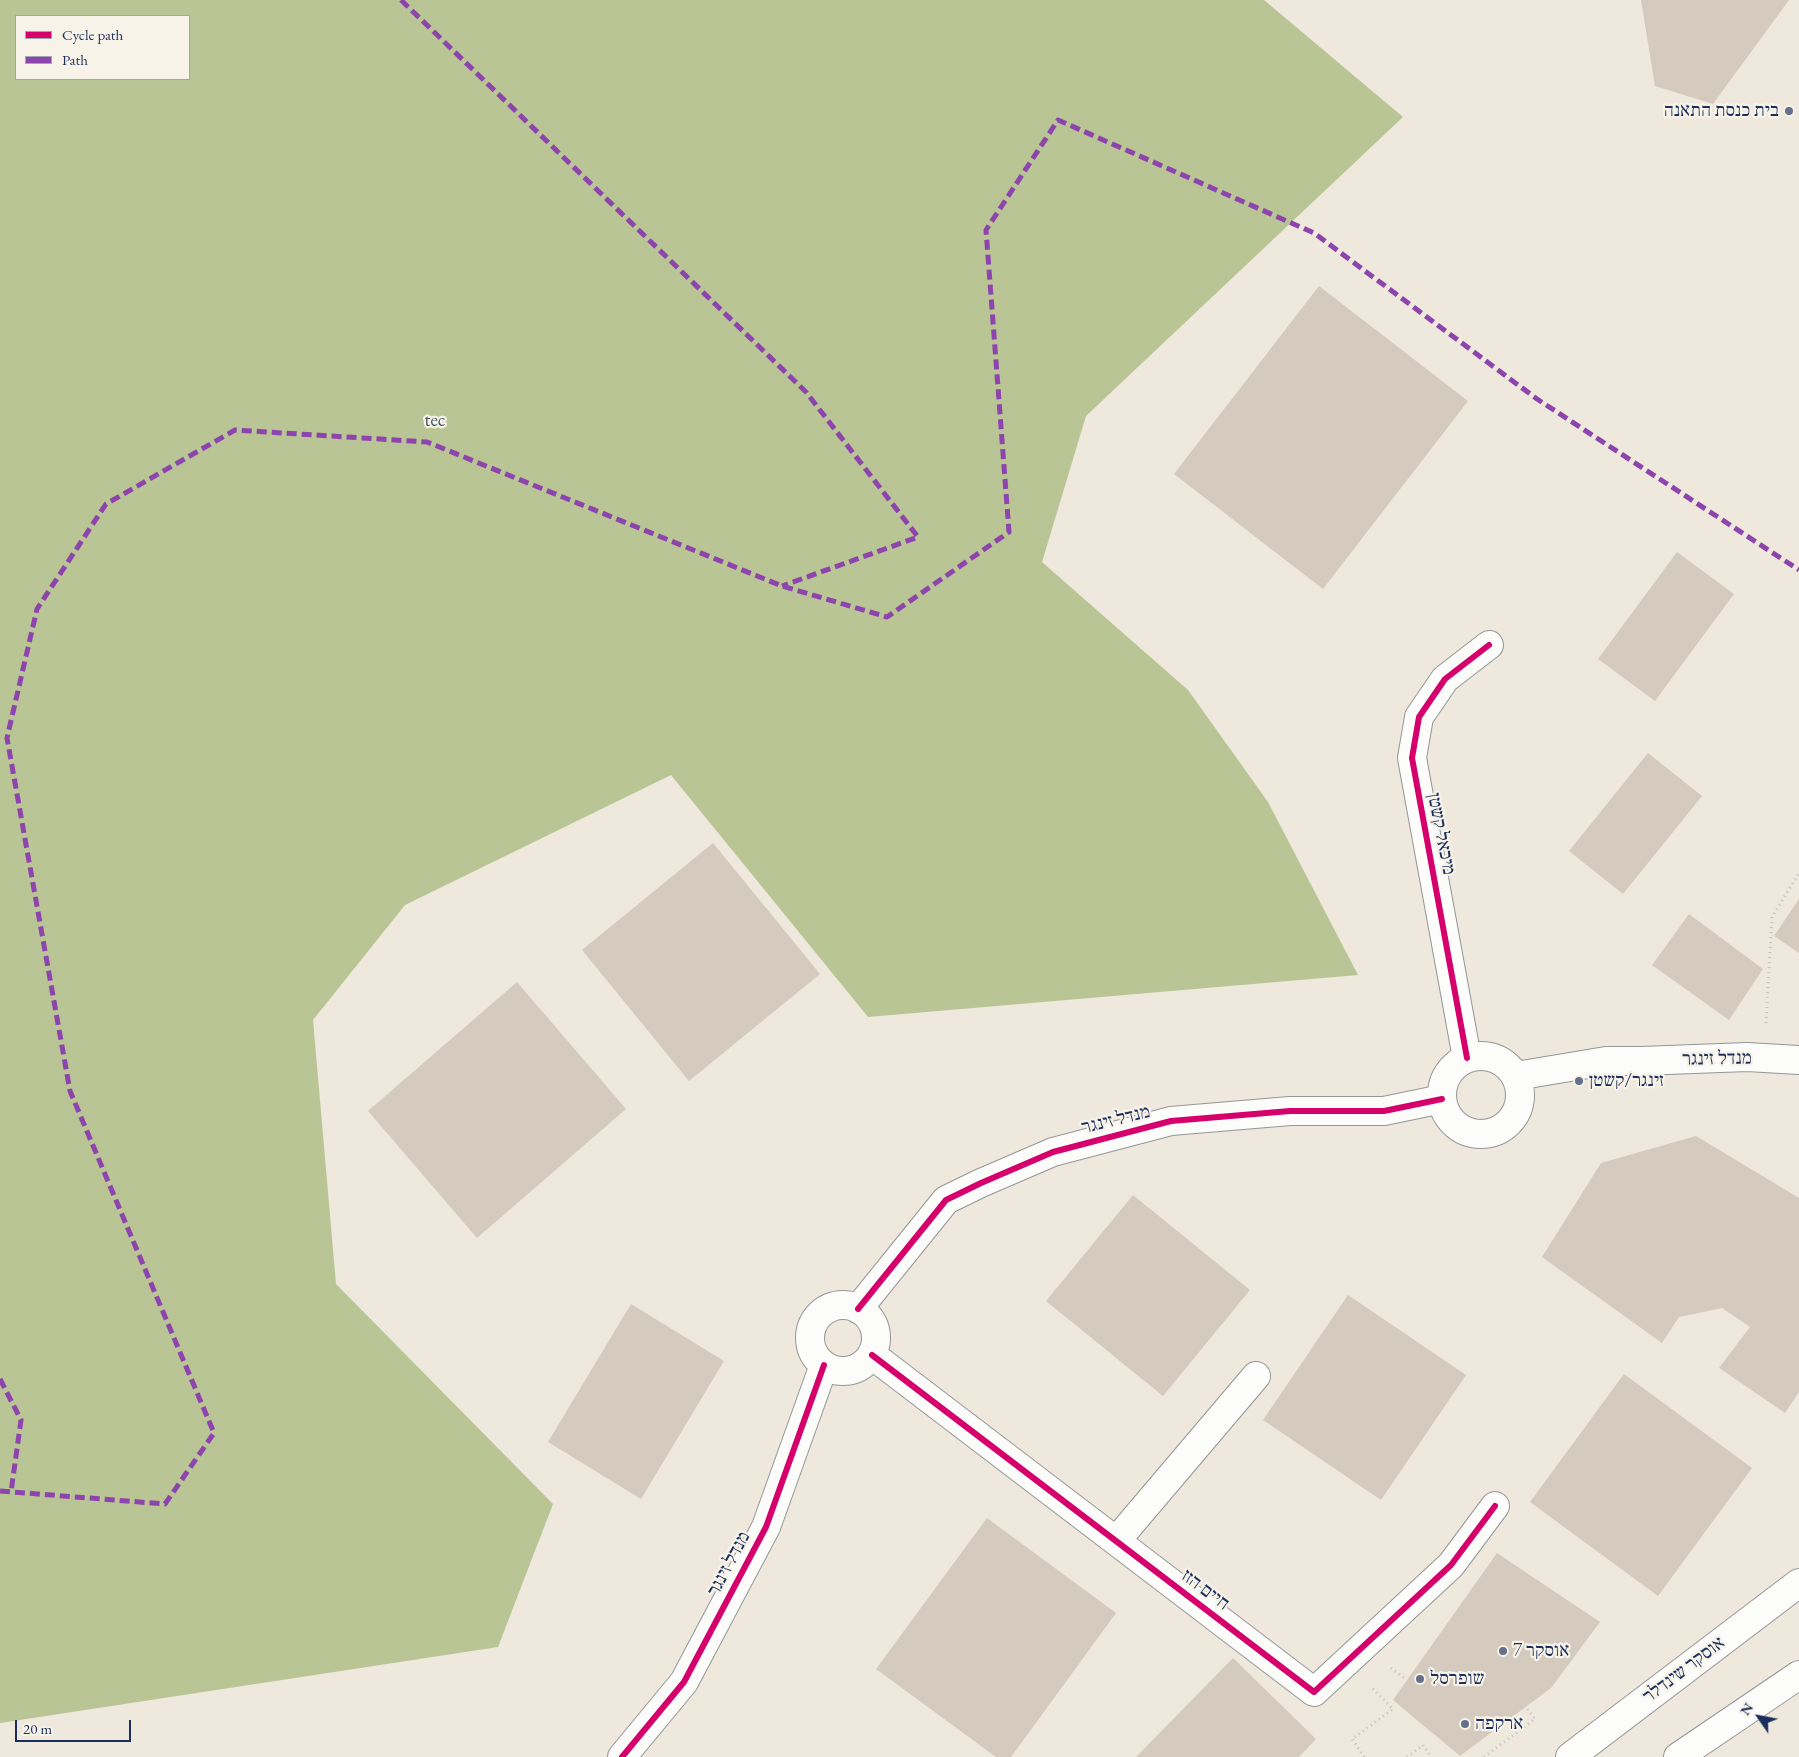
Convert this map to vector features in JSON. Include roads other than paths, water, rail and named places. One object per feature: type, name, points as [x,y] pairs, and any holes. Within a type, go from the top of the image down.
[{"type":"street","name":"מיכאל קשטן","points":[[1467,1058],[1412,758],[1418,717],[1445,679],[1489,645]]},
{"type":"street","points":[[1478,1055],[1490,1056],[1501,1060],[1510,1067],[1516,1076],[1520,1088],[1520,1100],[1513,1118],[1499,1130],[1486,1134],[1462,1129],[1452,1121],[1445,1111],[1442,1099],[1445,1078],[1451,1070],[1467,1058],[1478,1055]]},
{"type":"street","name":"מנדל זינגר","points":[[1516,1076],[1606,1061],[1747,1057],[1799,1060]]},
{"type":"street","name":"מנדל זינגר","points":[[858,1309],[946,1200],[1053,1152],[1171,1122],[1290,1112],[1384,1111],[1442,1099]]},
{"type":"street","points":[[837,1306],[848,1306],[858,1309],[873,1324],[876,1334],[876,1345],[872,1355],[855,1369],[845,1371],[834,1370],[824,1365],[811,1348],[812,1326],[818,1316],[837,1306]]},
{"type":"street","name":"חיים הזז","points":[[872,1355],[1314,1692],[1451,1565],[1496,1506]]},
{"type":"street","name":"מנדל זינגר","points":[[622,1757],[684,1682],[761,1535],[824,1365]]},
{"type":"street","points":[[1116,1541],[1256,1376]]},
{"type":"street","name":"אוסקר שינדלר","points":[[1570,1757],[1799,1583]]},
{"type":"street","points":[[1678,1757],[1799,1675]]},
{"type":"place","name":"בית כנסת התאנה","points":[[1789,111]]},
{"type":"place","name":"זינגר/קשטן","points":[[1579,1081]]},
{"type":"place","name":"אוסקר 7","points":[[1503,1651]]},
{"type":"place","name":"שופרסל","points":[[1420,1679]]},
{"type":"place","name":"ארקפה","points":[[1465,1724]]},
{"type":"park label","name":"tec","points":[[435,421]]}]
